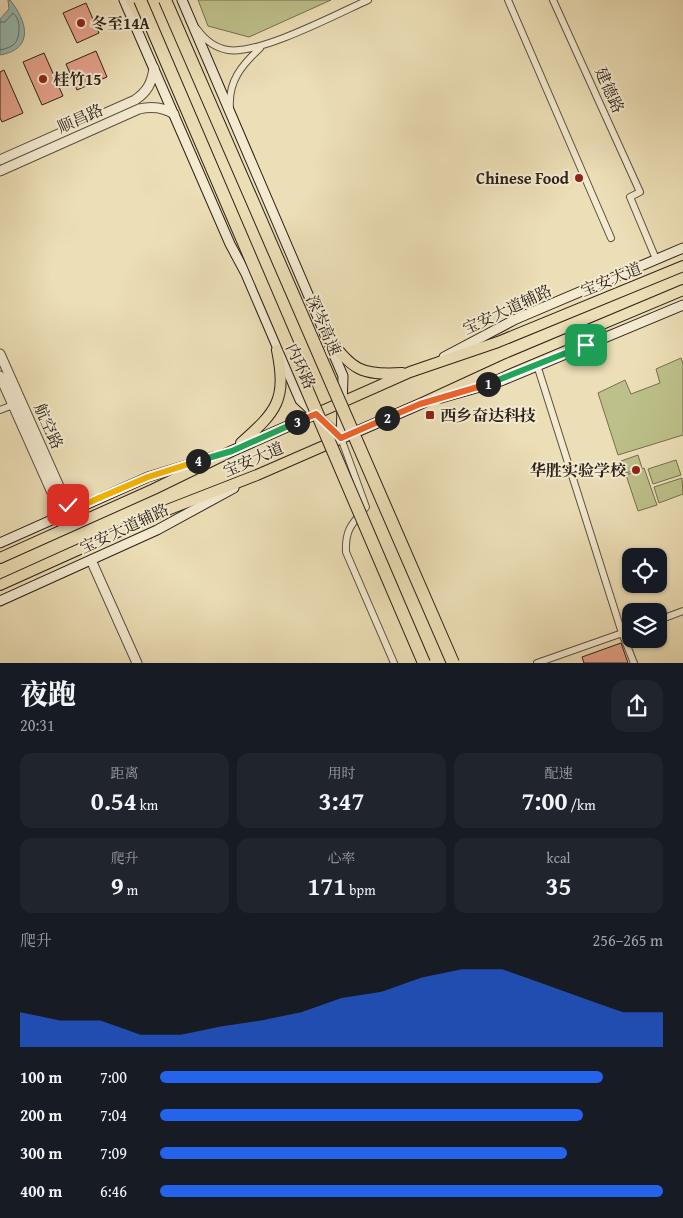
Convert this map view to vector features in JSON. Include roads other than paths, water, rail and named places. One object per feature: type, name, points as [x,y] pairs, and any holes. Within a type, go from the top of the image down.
[{"type":"highway","points":[[132,0],[171,72]]},
{"type":"highway","points":[[140,0],[424,663]]},
{"type":"highway","name":"深岑高速","points":[[165,0],[453,663]]},
{"type":"highway","points":[[169,0],[186,48]]},
{"type":"main road","name":"内环路","points":[[124,0],[300,400],[341,438]]},
{"type":"main road","name":"内环路","points":[[182,0],[343,376],[341,438]]},
{"type":"main road","name":"顺昌路","points":[[0,160],[135,100],[148,88],[153,79],[154,68]]},
{"type":"main road","name":"顺昌路","points":[[0,171],[138,109],[157,107],[166,109],[174,114]]},
{"type":"main road","name":"宝安大道辅路","points":[[429,365],[516,319],[683,248]]},
{"type":"main road","name":"宝安大道","points":[[0,558],[154,489],[232,451],[410,372],[498,342],[683,266]]},
{"type":"main road","name":"宝安大道","points":[[0,585],[162,512],[257,475],[507,364],[683,290]]},
{"type":"main road","points":[[420,404],[501,380],[683,305]]},
{"type":"main road","points":[[325,334],[348,362],[357,368],[374,374],[410,372]]},
{"type":"main road","points":[[0,543],[148,477],[232,451],[265,422],[276,407],[282,376],[277,350]]},
{"type":"main road","name":"航空路","points":[[0,354],[66,513]]},
{"type":"main road","name":"航空路","points":[[0,376],[66,513]]},
{"type":"main road","name":"宝安大道辅路","points":[[0,601],[170,524],[257,475]]},
{"type":"main road","points":[[92,560],[137,663]]},
{"type":"street","points":[[192,22],[208,42],[218,47],[241,51],[261,47],[368,0]]},
{"type":"street","points":[[508,0],[612,238]]},
{"type":"street","name":"建德路","points":[[554,0],[640,192],[630,197],[656,259]]},
{"type":"street","points":[[232,115],[229,100],[234,77],[244,63],[261,47]]},
{"type":"street","points":[[537,365],[622,633],[537,663]]},
{"type":"street","points":[[0,410],[13,405]]},
{"type":"street","points":[[341,438],[366,507],[348,529],[345,539],[346,552],[394,663]]},
{"type":"street","points":[[667,617],[683,611]]},
{"type":"street","points":[[628,648],[634,663]]},
{"type":"water","points":[[8,0],[16,8],[24,25],[23,40],[19,47],[11,52],[0,55],[0,19],[9,9]]},
{"type":"place","name":"冬至14A","points":[[81,23]]},
{"type":"place","name":"桂竹15","points":[[43,79]]},
{"type":"place","name":"Chinese Food","points":[[579,178]]},
{"type":"place","name":"西乡奋达科技","points":[[430,415]]},
{"type":"place","name":"华胜实验学校","points":[[636,470]]}]
